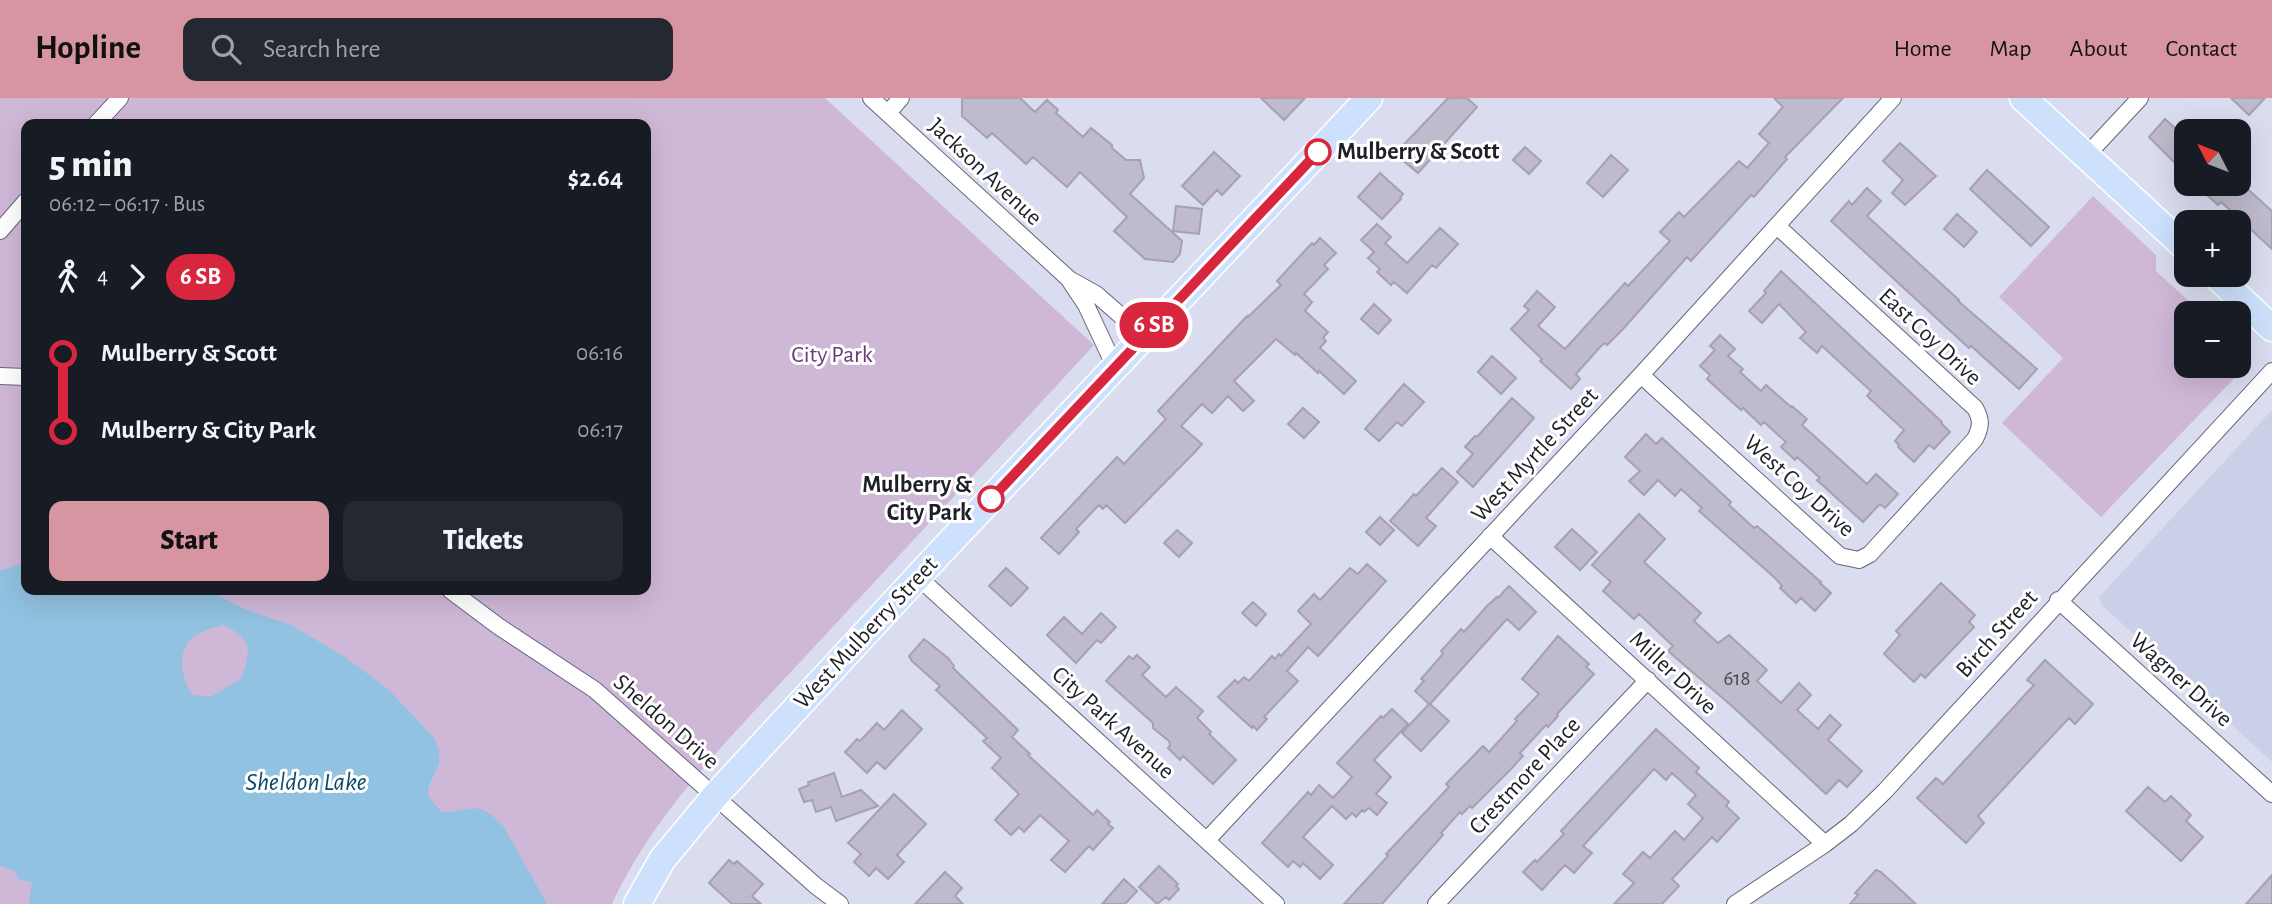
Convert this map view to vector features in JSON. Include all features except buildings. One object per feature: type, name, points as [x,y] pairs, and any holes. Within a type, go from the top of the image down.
[{"type":"main road","name":"West Mulberry Street","points":[[637,904],[662,860],[715,796],[918,576],[1369,98]]},
{"type":"main road","points":[[2024,98],[2174,237]]},
{"type":"main road","points":[[2228,287],[2272,328]]},
{"type":"street","points":[[101,119],[120,98]]},
{"type":"street","name":"Jackson Avenue","points":[[871,98],[1069,279],[1096,294],[1144,336]]},
{"type":"street","points":[[887,113],[901,98]]},
{"type":"street","name":"West Myrtle Street","points":[[1207,840],[1641,375],[1893,98]]},
{"type":"street","points":[[2086,156],[2140,98]]},
{"type":"street","points":[[0,231],[21,207]]},
{"type":"street","name":"East Coy Drive","points":[[1777,226],[1975,408],[1979,415],[1980,428],[1975,439],[1926,493]]},
{"type":"street","name":"Jackson Avenue","points":[[1069,279],[1086,305],[1115,367]]},
{"type":"street","name":"Birch Street","points":[[1735,904],[1825,844],[1851,824],[1885,791],[2272,371]]},
{"type":"street","name":"West Coy Drive","points":[[1641,375],[1846,559],[1858,560],[1870,554],[1926,493]]},
{"type":"street","points":[[0,376],[21,377]]},
{"type":"street","name":"Miller Drive","points":[[1490,536],[1825,844]]},
{"type":"street","name":"City Park Avenue","points":[[918,576],[1276,904]]},
{"type":"street","name":"Sheldon Drive","points":[[457,595],[498,626],[595,690],[816,886],[840,904]]},
{"type":"street","name":"Wagner Drive","points":[[2059,600],[2272,794]]},
{"type":"street","name":"Crestmore Place","points":[[1436,904],[1647,680]]},
{"type":"shaded area","points":[[2272,410],[2272,762],[2102,605],[2099,597]]},
{"type":"green space","name":"City Park","points":[[0,98],[825,98],[1094,345],[703,768],[653,833],[612,904],[0,904]]},
{"type":"green space","points":[[2093,196],[2156,255],[2156,271],[2189,301],[2174,301],[2174,378],[2234,378],[2101,517],[2002,423],[2063,358],[1999,297]]},
{"type":"water","name":"Sheldon Lake","points":[[21,564],[21,595],[217,595],[242,608],[291,625],[345,657],[389,690],[435,739],[439,763],[428,788],[428,795],[441,812],[474,808],[494,817],[504,827],[547,904],[29,904],[32,882],[19,880],[14,870],[0,866],[0,571]],"holes":[[[223,625],[240,635],[248,652],[241,679],[210,697],[193,695],[182,666],[187,644],[195,636]]]},
{"type":"bus line","points":[[991,499],[1318,152]]},
{"type":"place","name":"Mulberry & Scott","points":[[1318,152]]},
{"type":"place","name":"Mulberry & City Park","points":[[991,499]]}]
